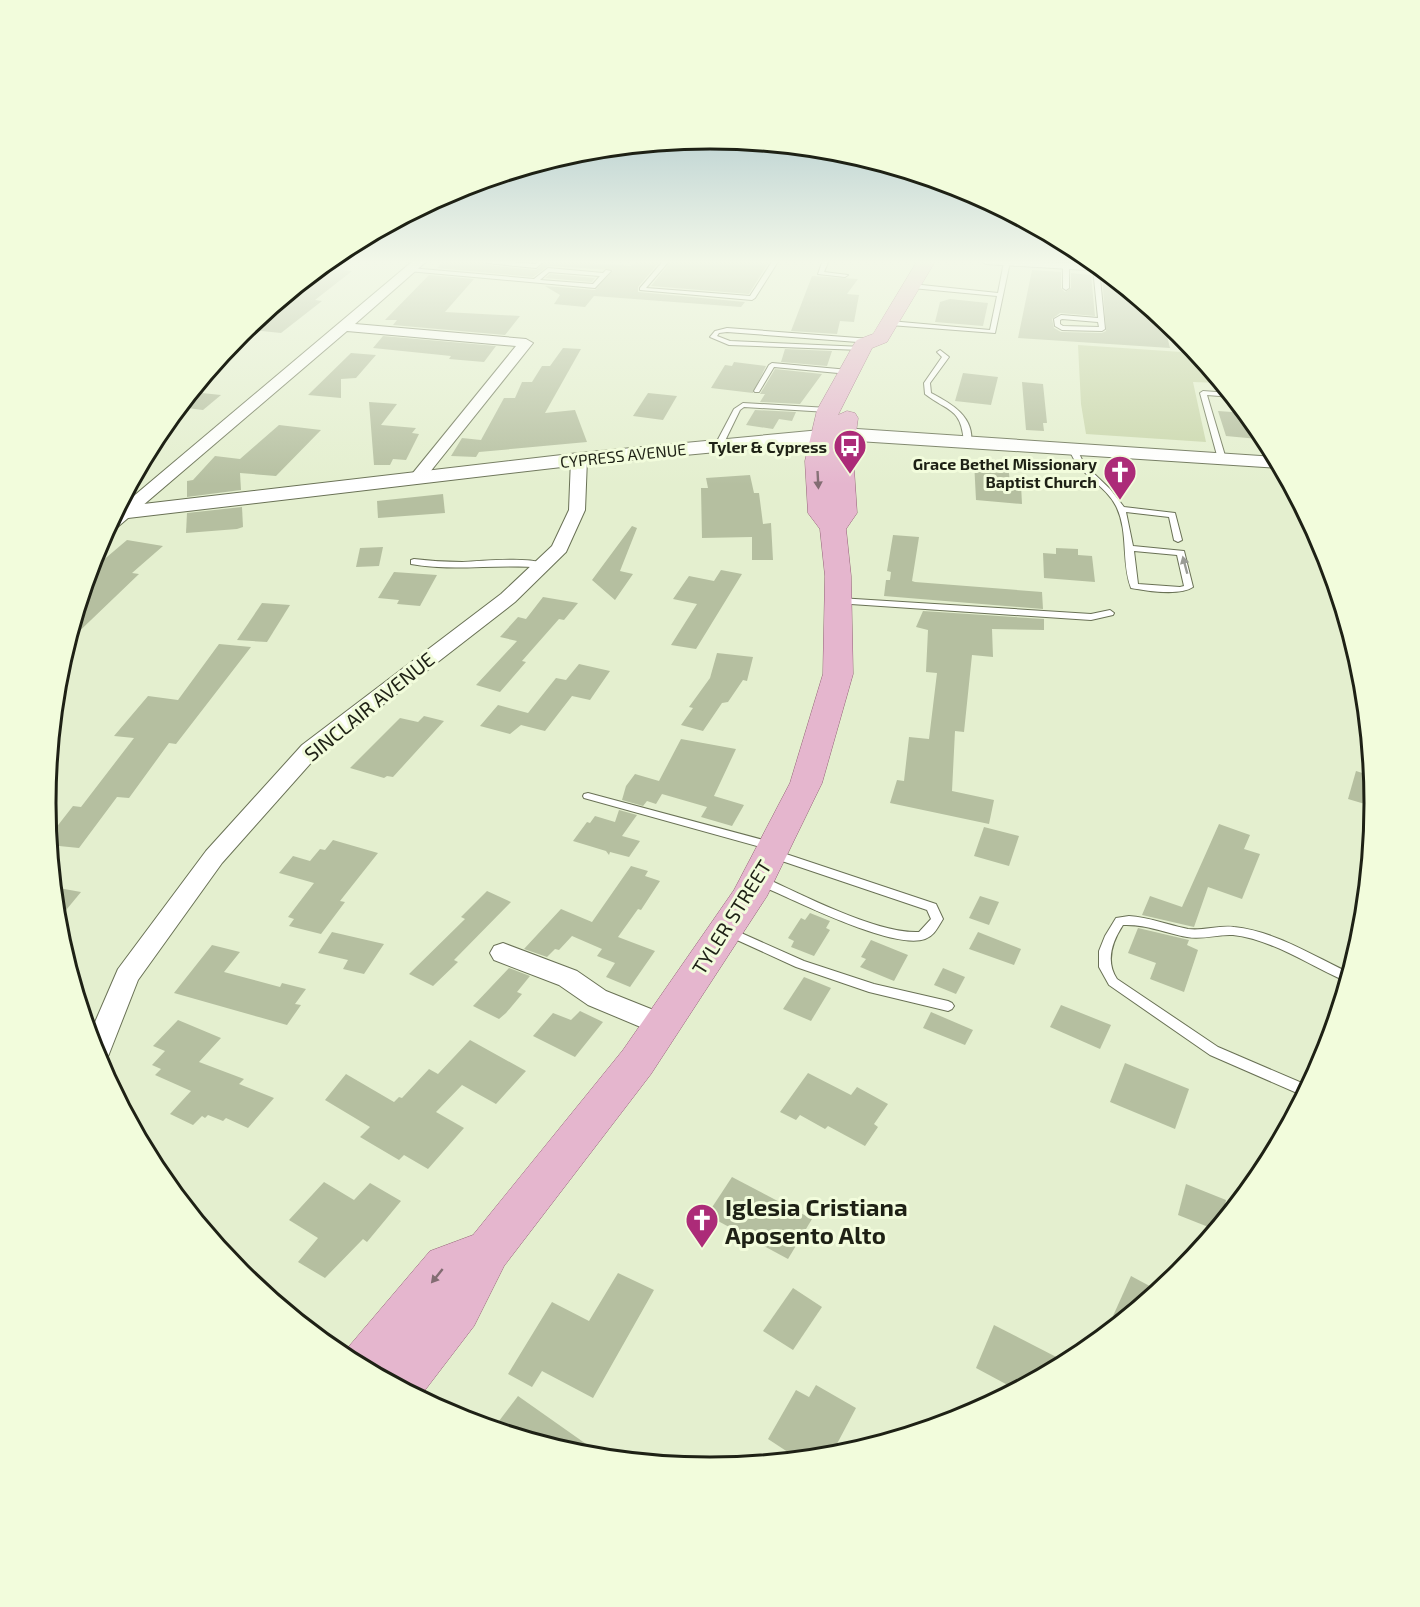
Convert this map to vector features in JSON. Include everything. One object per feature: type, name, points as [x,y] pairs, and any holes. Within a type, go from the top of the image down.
[{"type":"main road","name":"TYLER STREET","points":[[402,1381],[457,1310],[488,1251],[637,1062],[727,930],[768,860],[806,783],[838,674],[838,601],[832,528],[845,513],[840,460],[832,435],[828,410],[849,372],[878,335]]},
{"type":"main road","name":"TYLER STREET","points":[[832,435],[885,346],[876,338]]},
{"type":"main road","points":[[368,1361],[446,1266],[488,1251]]},
{"type":"street","points":[[125,510],[210,442],[333,335]]},
{"type":"street","points":[[416,478],[526,343],[434,335]]},
{"type":"street","name":"CYPRESS AVENUE","points":[[122,517],[579,459],[832,435],[1268,462]]},
{"type":"street","name":"SINCLAIR AVENUE","points":[[100,1040],[127,976],[214,857],[310,750],[508,598],[560,548],[577,510],[579,459]]},
{"type":"street","points":[[502,953],[568,978],[597,998],[662,1025]]},
{"type":"lane","points":[[715,335],[713,337],[729,343],[935,335]]},
{"type":"lane","points":[[820,335],[876,338]]},
{"type":"lane","points":[[940,352],[946,357],[927,383],[928,394],[952,406],[962,415],[968,426],[968,442]]},
{"type":"lane","points":[[757,391],[772,365],[849,372]]},
{"type":"lane","points":[[1220,394],[1203,393],[1222,459]]},
{"type":"lane","points":[[719,445],[737,409],[743,405],[828,410]]},
{"type":"lane","points":[[1073,449],[1077,463],[1108,489],[1121,508],[1134,586],[1186,590],[1190,584],[1181,553],[1128,548]]},
{"type":"lane","points":[[1121,508],[1172,515],[1178,540]]},
{"type":"lane","points":[[414,562],[434,565],[522,562],[543,565]]},
{"type":"lane","points":[[838,601],[1091,617],[1110,613]]},
{"type":"lane","points":[[588,796],[768,860],[932,907],[937,919],[922,936],[909,938],[874,929],[768,860]]},
{"type":"lane","points":[[1300,1087],[1214,1051],[1113,982],[1105,972],[1103,961],[1115,928],[1120,921],[1141,920],[1190,934],[1233,931],[1341,975]]},
{"type":"lane","points":[[727,930],[800,964],[852,982],[948,1006]]},
{"type":"green space","points":[[1078,345],[1183,352],[1211,383],[1193,382],[1206,442],[1086,434],[1081,404]]},
{"type":"building","points":[[1019,335],[1167,335],[1170,348],[1018,338]]},
{"type":"building","points":[[383,336],[496,346],[484,362],[449,359],[451,356],[373,348]]},
{"type":"building","points":[[563,348],[581,349],[545,413],[575,410],[587,442],[479,452],[476,457],[451,456],[462,438],[481,440],[504,398],[515,398],[522,382],[532,382],[542,366],[550,366]]},
{"type":"building","points":[[785,349],[832,351],[827,366],[781,362]]},
{"type":"building","points":[[351,353],[376,355],[356,378],[341,379],[341,398],[308,395]]},
{"type":"building","points":[[734,362],[766,366],[753,393],[711,388],[725,365],[732,366]]},
{"type":"building","points":[[775,369],[822,374],[800,404],[760,402],[765,394],[760,394]]},
{"type":"building","points":[[963,373],[998,377],[991,405],[955,401]]},
{"type":"building","points":[[1022,382],[1043,384],[1047,423],[1043,423],[1044,431],[1026,430]]},
{"type":"building","points":[[201,393],[221,395],[203,410],[189,408]]},
{"type":"building","points":[[648,393],[677,396],[663,420],[633,416]]},
{"type":"building","points":[[369,402],[397,404],[381,425],[416,428],[412,433],[419,434],[406,460],[393,459],[390,465],[374,465]]},
{"type":"building","points":[[755,410],[796,412],[792,421],[779,419],[773,429],[746,425]]},
{"type":"building","points":[[1218,411],[1234,412],[1253,439],[1226,436]]},
{"type":"building","points":[[279,425],[321,430],[276,476],[240,473],[241,490],[187,497],[187,481],[193,480],[215,456],[240,459]]},
{"type":"building","points":[[974,461],[1008,463],[1010,484],[1021,485],[1022,504],[976,500]]},
{"type":"building","points":[[750,475],[754,493],[759,493],[763,524],[771,523],[773,560],[752,560],[752,537],[702,538],[701,488],[708,488],[706,478]]},
{"type":"building","points":[[443,494],[445,513],[378,518],[377,501]]},
{"type":"building","points":[[242,507],[243,527],[186,533],[187,513]]},
{"type":"building","points":[[632,526],[637,528],[620,571],[633,574],[615,600],[592,580]]},
{"type":"building","points":[[893,535],[919,537],[912,581],[1042,592],[1043,609],[884,596],[886,580],[890,580],[891,572],[887,571]]},
{"type":"building","points":[[127,540],[163,546],[132,573],[139,574],[79,632],[90,593],[102,561]]},
{"type":"building","points":[[383,547],[379,566],[356,567],[360,548]]},
{"type":"building","name":"Grace Bethel Missionary Baptist Church","points":[[1056,548],[1078,549],[1078,555],[1092,556],[1095,582],[1044,578],[1043,553],[1056,554]]},
{"type":"building","points":[[721,570],[742,574],[696,649],[671,645],[697,604],[673,599],[689,576],[714,581]]},
{"type":"building","points":[[394,572],[437,575],[420,606],[397,604],[399,600],[378,598]]},
{"type":"building","points":[[543,597],[578,603],[564,620],[559,619],[522,661],[526,662],[500,692],[476,685],[517,641],[500,637],[518,617],[526,619]]},
{"type":"building","points":[[262,603],[290,605],[267,642],[237,640]]},
{"type":"building","points":[[923,611],[1044,619],[1044,630],[992,629],[993,657],[972,655],[964,732],[955,731],[952,791],[994,800],[989,824],[890,803],[897,780],[904,781],[909,737],[929,739],[937,673],[926,672],[928,630],[916,627]]},
{"type":"building","points":[[219,644],[251,647],[176,744],[169,743],[129,798],[117,797],[79,848],[57,846],[57,827],[73,806],[81,807],[134,738],[114,736],[148,696],[178,700]]},
{"type":"building","points":[[717,653],[753,657],[747,681],[743,680],[728,702],[722,703],[703,731],[681,725],[693,708],[689,707],[710,678]]},
{"type":"building","points":[[579,664],[610,671],[590,700],[572,696],[545,731],[521,725],[510,734],[480,726],[498,705],[528,713],[556,678],[566,680]]},
{"type":"building","points":[[424,716],[444,721],[393,777],[384,778],[350,768],[400,718],[418,722]]},
{"type":"building","points":[[681,739],[736,749],[714,796],[744,805],[732,826],[701,817],[707,807],[662,794],[656,804],[647,801],[643,806],[622,800],[626,786],[635,774],[659,781]]},
{"type":"building","points":[[1356,771],[1363,773],[1364,804],[1348,799]]},
{"type":"building","points":[[619,810],[637,815],[622,836],[640,841],[629,857],[610,852],[609,855],[606,851],[573,841],[587,822],[590,823],[595,816],[615,822]]},
{"type":"building","points":[[1219,824],[1250,835],[1244,849],[1260,854],[1242,899],[1208,887],[1194,927],[1142,915],[1150,896],[1182,907]]},
{"type":"building","points":[[984,827],[1019,836],[1009,866],[974,856]]},
{"type":"building","points":[[333,840],[378,853],[340,901],[345,902],[321,934],[289,926],[294,919],[288,917],[314,883],[279,873],[293,856],[310,861],[320,849],[325,850]]},
{"type":"building","points":[[631,866],[648,871],[645,876],[660,881],[641,910],[638,909],[618,937],[655,951],[630,987],[606,977],[615,963],[597,956],[602,949],[572,936],[559,950],[555,949],[547,957],[524,949],[561,909],[592,922]]},
{"type":"building","points":[[61,888],[81,892],[65,912]]},
{"type":"building","points":[[487,891],[511,902],[454,960],[458,962],[433,986],[409,974],[465,919],[461,917]]},
{"type":"building","points":[[980,896],[999,902],[989,925],[969,918]]},
{"type":"building","points":[[810,913],[830,921],[826,928],[830,930],[814,956],[791,947],[794,941],[788,938],[801,918],[805,920]]},
{"type":"building","points":[[1138,928],[1189,940],[1187,945],[1198,950],[1184,992],[1150,979],[1156,963],[1128,953]]},
{"type":"building","points":[[332,932],[384,944],[364,974],[343,969],[348,960],[318,953]]},
{"type":"building","points":[[978,932],[1021,949],[1014,965],[969,949]]},
{"type":"building","points":[[871,940],[908,955],[894,981],[860,967],[866,959],[861,957]]},
{"type":"building","points":[[212,945],[240,952],[224,972],[280,987],[282,983],[306,989],[295,1004],[301,1005],[287,1025],[174,993]]},
{"type":"building","points":[[509,968],[530,976],[517,992],[522,994],[506,1013],[499,1019],[473,1006]]},
{"type":"building","points":[[943,968],[965,977],[956,994],[934,985]]},
{"type":"building","points":[[804,977],[831,988],[811,1021],[783,1009]]},
{"type":"building","points":[[1061,1005],[1111,1025],[1100,1049],[1050,1027]]},
{"type":"building","points":[[580,1011],[603,1022],[575,1057],[533,1036],[553,1013],[571,1020]]},
{"type":"building","points":[[931,1012],[973,1030],[965,1045],[923,1028]]},
{"type":"building","points":[[178,1020],[221,1038],[199,1062],[244,1079],[239,1084],[274,1098],[248,1128],[226,1118],[223,1121],[208,1115],[205,1118],[202,1116],[193,1125],[170,1114],[191,1091],[155,1075],[161,1069],[152,1065],[165,1051],[153,1046]]},
{"type":"building","points":[[470,1040],[526,1071],[496,1104],[462,1085],[436,1112],[464,1128],[428,1169],[404,1155],[399,1160],[360,1137],[370,1127],[325,1100],[346,1074],[394,1102],[399,1097],[402,1098],[429,1069],[438,1074]]},
{"type":"building","points":[[1125,1063],[1189,1089],[1175,1129],[1110,1102]]},
{"type":"building","points":[[808,1073],[851,1095],[857,1087],[888,1104],[874,1124],[878,1127],[865,1146],[828,1126],[825,1129],[800,1115],[796,1120],[780,1112]]},
{"type":"building","points":[[732,1177],[812,1219],[788,1259],[707,1215]]},
{"type":"building","points":[[324,1182],[354,1200],[370,1183],[401,1201],[367,1242],[363,1239],[325,1278],[298,1262],[318,1238],[289,1220]]},
{"type":"building","points":[[1186,1184],[1226,1200],[1224,1208],[1209,1227],[1178,1215]]},
{"type":"building","points":[[618,1273],[654,1290],[593,1398],[542,1371],[532,1387],[508,1374],[552,1302],[589,1321]]},
{"type":"building","points":[[1131,1276],[1151,1287],[1142,1296],[1111,1321]]},
{"type":"building","points":[[793,1288],[822,1307],[793,1350],[763,1331]]},
{"type":"building","points":[[994,1325],[1058,1358],[1009,1386],[976,1368]]},
{"type":"building","points":[[816,1385],[856,1408],[836,1445],[789,1453],[768,1439],[796,1390],[809,1397]]},
{"type":"building","points":[[518,1396],[589,1446],[541,1436],[498,1422]]},
{"type":"place","name":"Tyler & Cypress","points":[[850,475]]},
{"type":"place","name":"Grace Bethel Missionary Baptist Church","points":[[1120,501]]},
{"type":"place","name":"Iglesia Cristiana Aposento Alto","points":[[702,1249]]}]
